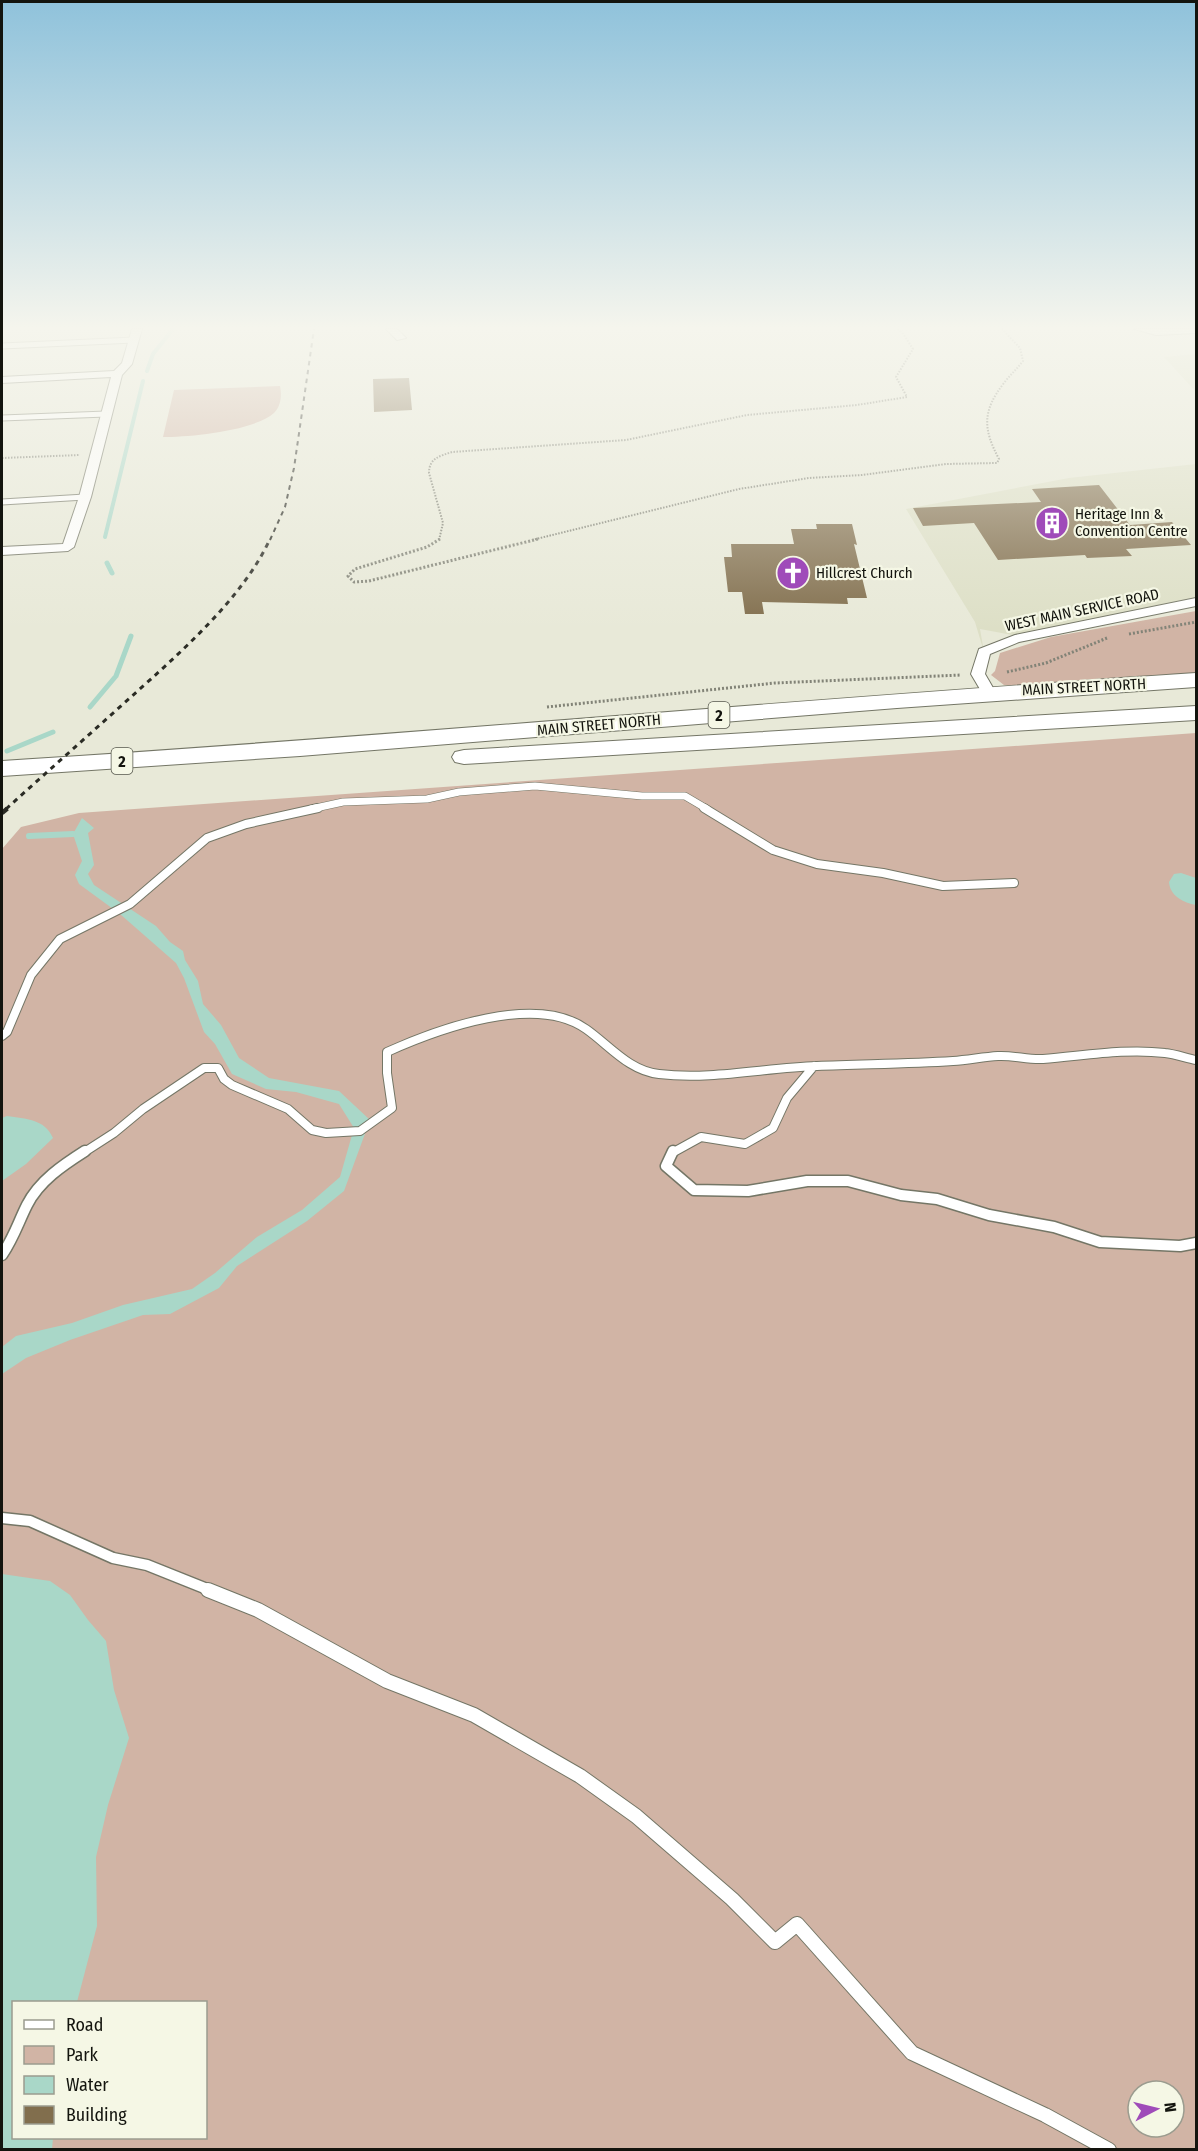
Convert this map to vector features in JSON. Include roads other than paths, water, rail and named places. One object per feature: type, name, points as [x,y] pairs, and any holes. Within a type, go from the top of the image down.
[{"type":"main road","name":"MAIN STREET NORTH","points":[[2,769],[291,750],[984,683],[1197,680]]},
{"type":"main road","name":"MAIN STREET NORTH","points":[[2,788],[242,771],[1197,713]]},
{"type":"street","points":[[2,551],[68,547],[85,497],[102,429]]},
{"type":"street","name":"WEST MAIN SERVICE ROAD","points":[[984,683],[984,652],[1015,639],[1197,602]]},
{"type":"lane","points":[[2,502],[85,497]]},
{"type":"lane","points":[[2,1036],[7,1032],[31,975],[60,939],[130,904],[207,838],[246,824],[344,802],[427,799],[459,792],[535,786],[642,796],[685,796],[773,849],[818,864],[883,873],[943,886],[1014,883]]},
{"type":"lane","points":[[2,1255],[15,1236],[28,1203],[55,1170],[114,1133],[143,1108],[204,1068],[218,1068],[232,1085],[288,1109],[312,1130],[326,1133],[360,1131],[392,1108],[385,1066],[387,1052],[408,1042],[488,1018],[534,1013],[559,1016],[585,1028],[629,1063],[657,1074],[719,1075],[814,1066],[952,1061],[999,1056],[1040,1059],[1111,1053],[1165,1053],[1197,1060]]},
{"type":"lane","points":[[814,1066],[787,1098],[773,1128],[744,1144],[701,1137],[672,1152],[666,1166],[694,1190],[748,1191],[807,1181],[848,1181],[901,1195],[937,1199],[989,1215],[1054,1227],[1100,1242],[1180,1246],[1197,1243]]},
{"type":"lane","points":[[2,1518],[30,1521],[113,1558],[147,1565],[258,1610],[387,1681],[474,1715],[580,1776],[636,1816],[679,1852],[775,1942],[797,1924],[912,2053],[1046,2115],[1108,2150]]},
{"type":"water","points":[[82,818],[94,828],[88,833],[94,865],[88,874],[94,885],[156,926],[170,942],[183,951],[185,960],[198,981],[203,1004],[221,1025],[239,1058],[269,1078],[339,1091],[370,1120],[344,1191],[307,1221],[237,1266],[219,1288],[170,1314],[143,1315],[70,1340],[26,1358],[2,1374],[2,1347],[16,1336],[72,1323],[123,1305],[192,1289],[215,1273],[257,1237],[302,1210],[340,1177],[354,1128],[339,1104],[296,1092],[266,1089],[232,1074],[215,1044],[204,1032],[176,963],[120,914],[79,884],[75,875],[82,861],[73,834]]},
{"type":"water","points":[[1181,873],[1196,878],[1196,905],[1182,901],[1170,887],[1169,882],[1174,874]]},
{"type":"water","points":[[7,1116],[40,1123],[53,1138],[26,1164],[2,1181],[2,1118]]},
{"type":"water","points":[[2,1574],[50,1581],[70,1595],[106,1641],[114,1690],[129,1738],[108,1805],[96,1857],[97,1926],[77,2001],[12,2001],[12,2139],[53,2139],[52,2149],[2,2149]]},
{"type":"waterway","points":[[105,537],[131,429]]},
{"type":"waterway","points":[[107,563],[112,573]]},
{"type":"waterway","points":[[90,707],[116,676],[131,636]]},
{"type":"waterway","points":[[7,751],[53,732]]},
{"type":"waterway","points":[[29,836],[73,834]]},
{"type":"railway","points":[[270,540],[285,507],[300,429]]},
{"type":"railway","points":[[6,809],[170,662],[209,624],[244,582],[270,539]]},
{"type":"railway","points":[[2,813],[8,808]]},
{"type":"place","name":"Heritage Inn & Convention Centre","points":[[1052,523]]},
{"type":"place","name":"Hillcrest Church","points":[[793,573]]}]
